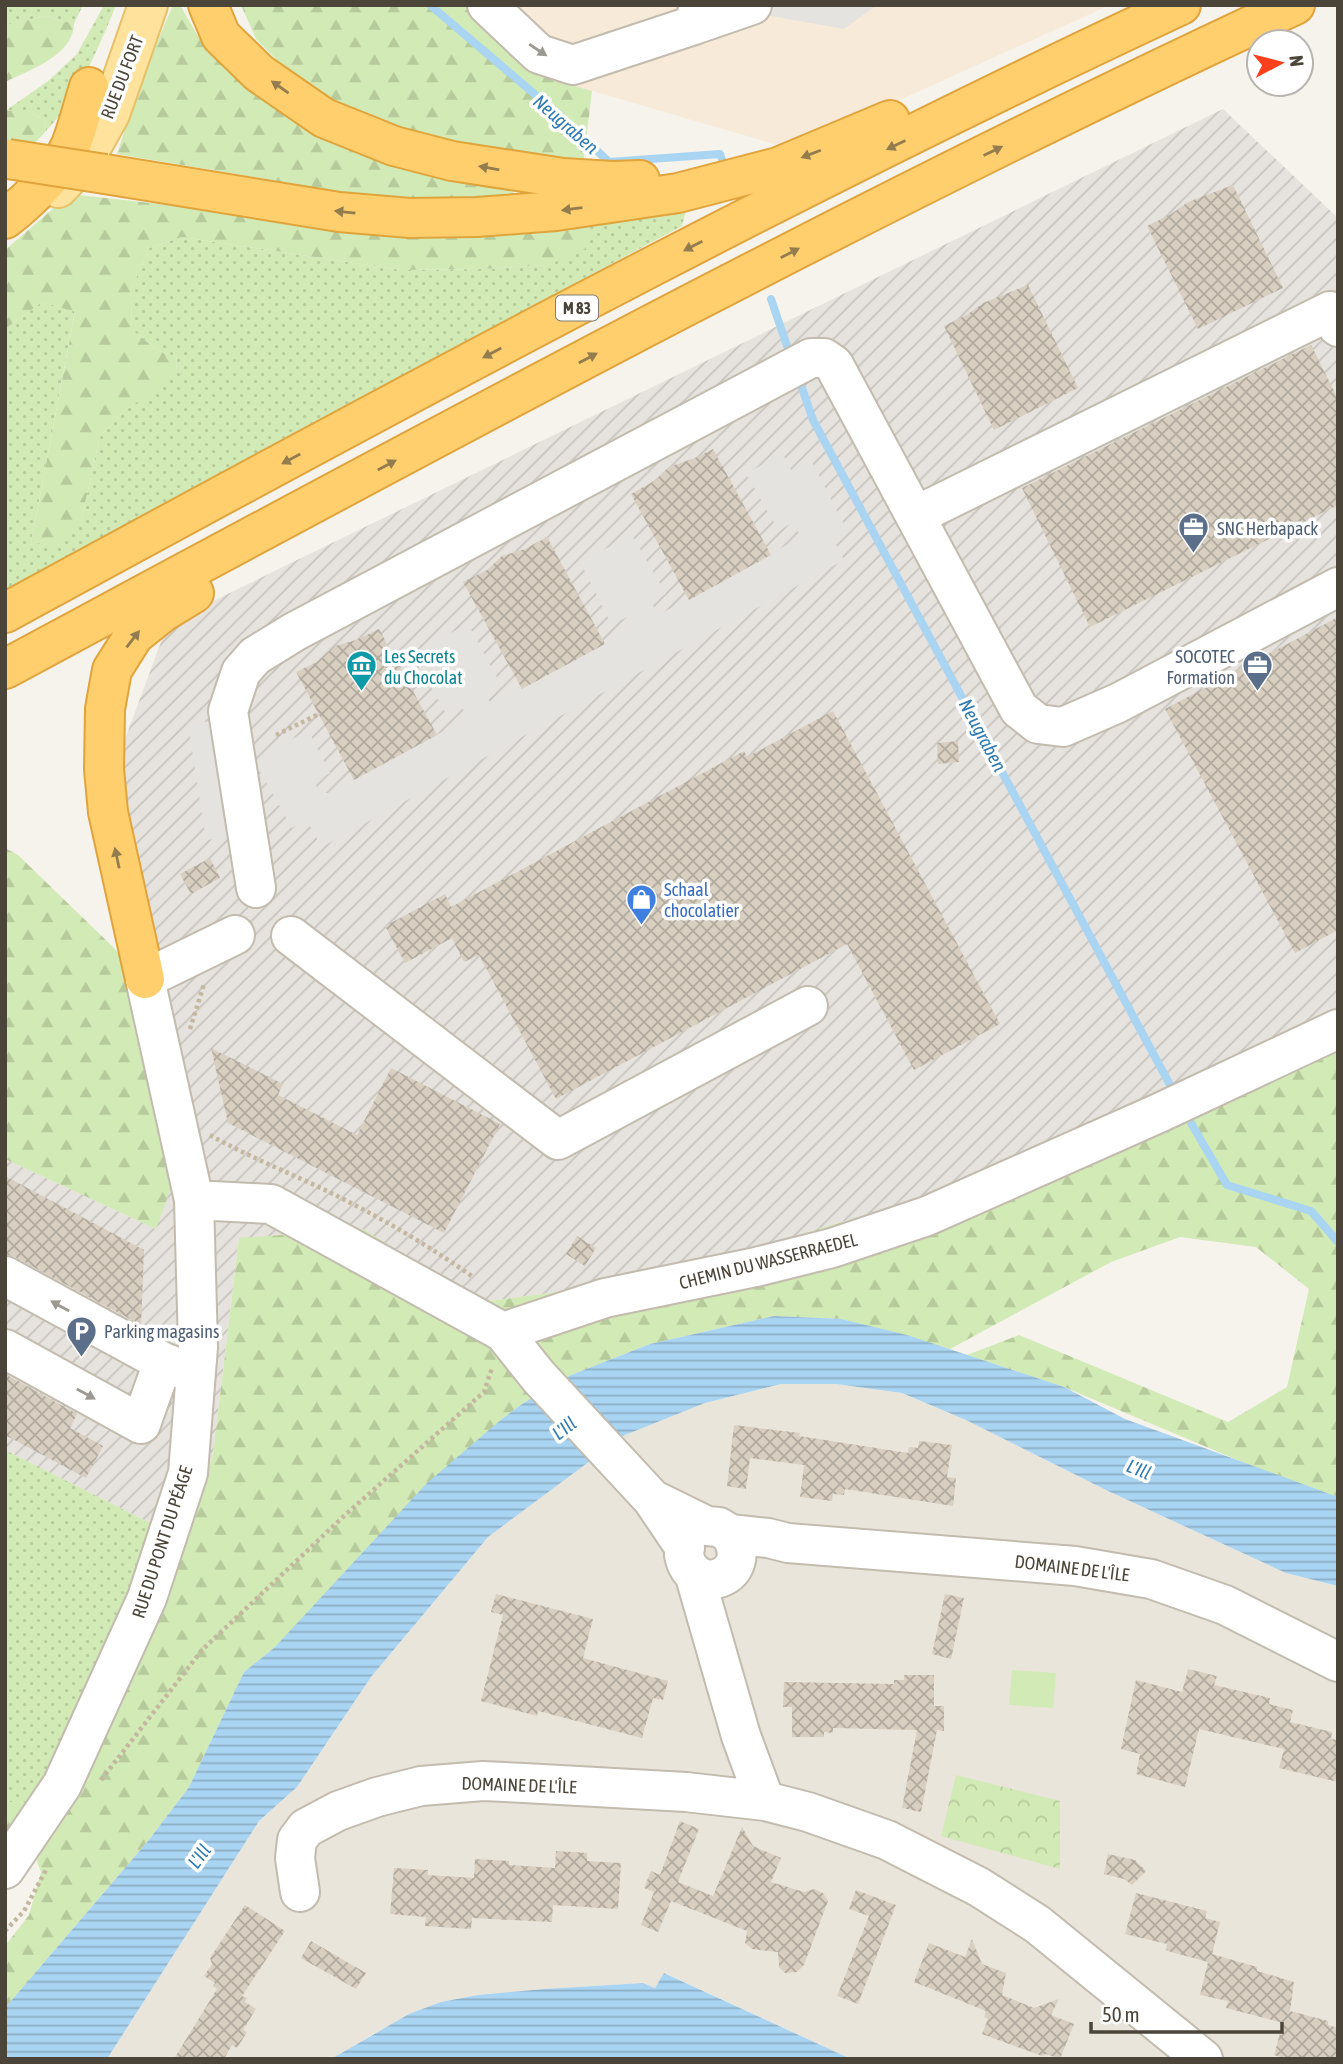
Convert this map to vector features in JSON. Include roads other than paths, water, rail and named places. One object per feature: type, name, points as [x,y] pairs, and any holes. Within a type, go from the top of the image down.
[{"type":"highway","points":[[208,5],[221,36],[260,73],[324,118],[394,146],[510,172],[563,178],[612,181],[704,173],[736,179]]},
{"type":"highway","points":[[5,669],[697,299],[1189,54],[1294,5]]},
{"type":"highway","points":[[7,159],[339,212],[410,218],[477,217],[556,211],[678,193],[778,167],[863,133],[1095,23],[1168,11]]},
{"type":"highway","name":"M 83","points":[[5,613],[694,245],[1168,11]]},
{"type":"highway","points":[[5,219],[21,207],[43,183],[70,148],[89,88]]},
{"type":"highway","points":[[145,979],[108,812],[104,769],[105,709],[112,670],[134,635],[163,612],[207,586],[240,543]]},
{"type":"main road","name":"RUE DU FORT","points":[[5,200],[57,146],[130,5]]},
{"type":"main road","name":"RUE DU FORT","points":[[5,237],[39,209],[83,162],[110,114],[148,5]]},
{"type":"street","points":[[487,5],[539,54],[573,65],[696,15],[752,5]]},
{"type":"street","points":[[915,516],[1330,311],[1338,327]]},
{"type":"street","points":[[256,888],[228,711],[241,673],[255,656],[294,632],[811,358],[824,358],[834,365],[1019,709],[1038,724],[1063,727],[1118,703],[1338,587]]},
{"type":"street","points":[[290,936],[558,1140],[808,1006]]},
{"type":"street","points":[[145,979],[222,941]]},
{"type":"street","name":"RUE DU PONT DU PÉAGE","points":[[5,1869],[62,1785],[147,1598],[188,1473],[179,1368],[198,1347],[194,1200],[145,979]]},
{"type":"street","name":"CHEMIN DU WASSERRAEDEL","points":[[503,1332],[605,1298],[832,1248],[927,1216],[1158,1114],[1338,1029]]},
{"type":"street","points":[[194,1200],[271,1204],[503,1332],[538,1376],[652,1499],[712,1553],[701,1603],[741,1736],[765,1801]]},
{"type":"street","points":[[5,1276],[179,1368],[142,1424],[5,1349]]},
{"type":"street","name":"DOMAINE DE L'ÎLE","points":[[712,1553],[768,1538],[788,1543],[1075,1566],[1151,1579],[1225,1605],[1338,1662]]},
{"type":"street","name":"DOMAINE DE L'ÎLE","points":[[300,1892],[295,1858],[297,1840],[306,1828],[338,1811],[377,1797],[421,1786],[483,1781],[712,1794],[765,1801],[808,1812],[887,1840],[979,1887],[1037,1924],[1203,2059]]},
{"type":"water","name":"L'Ill","points":[[774,1316],[841,1319],[907,1335],[1064,1387],[1125,1419],[1338,1497],[1338,1586],[1286,1573],[1108,1491],[966,1420],[902,1393],[836,1384],[781,1384],[705,1403],[625,1435],[488,1537],[371,1677],[297,1787],[259,1821],[107,2059],[5,2059],[5,2008],[148,1841],[189,1787],[244,1672],[275,1647],[427,1483],[503,1418],[571,1375],[650,1344]]},
{"type":"water","points":[[664,1973],[851,2059],[331,2059],[409,2014],[441,2002],[478,1995],[544,1989],[643,1983],[655,1988]]},
{"type":"waterway","name":"Neugraben","points":[[430,5],[558,114],[609,162],[720,154],[724,165]]},
{"type":"waterway","points":[[771,299],[787,346]]},
{"type":"waterway","name":"Neugraben","points":[[801,385],[813,420],[1169,1083]]},
{"type":"waterway","name":"Neugraben","points":[[1191,1123],[1227,1185],[1311,1211],[1338,1242]]},
{"type":"place","name":"SNC Herbapack","points":[[1194,555]]},
{"type":"place","name":"Les Secrets du Chocolat","points":[[361,693]]},
{"type":"place","name":"SOCOTEC Formation","points":[[1258,693]]},
{"type":"place","name":"Schaal chocolatier","points":[[641,926]]},
{"type":"place","name":"Parking magasins","points":[[81,1358]]}]
